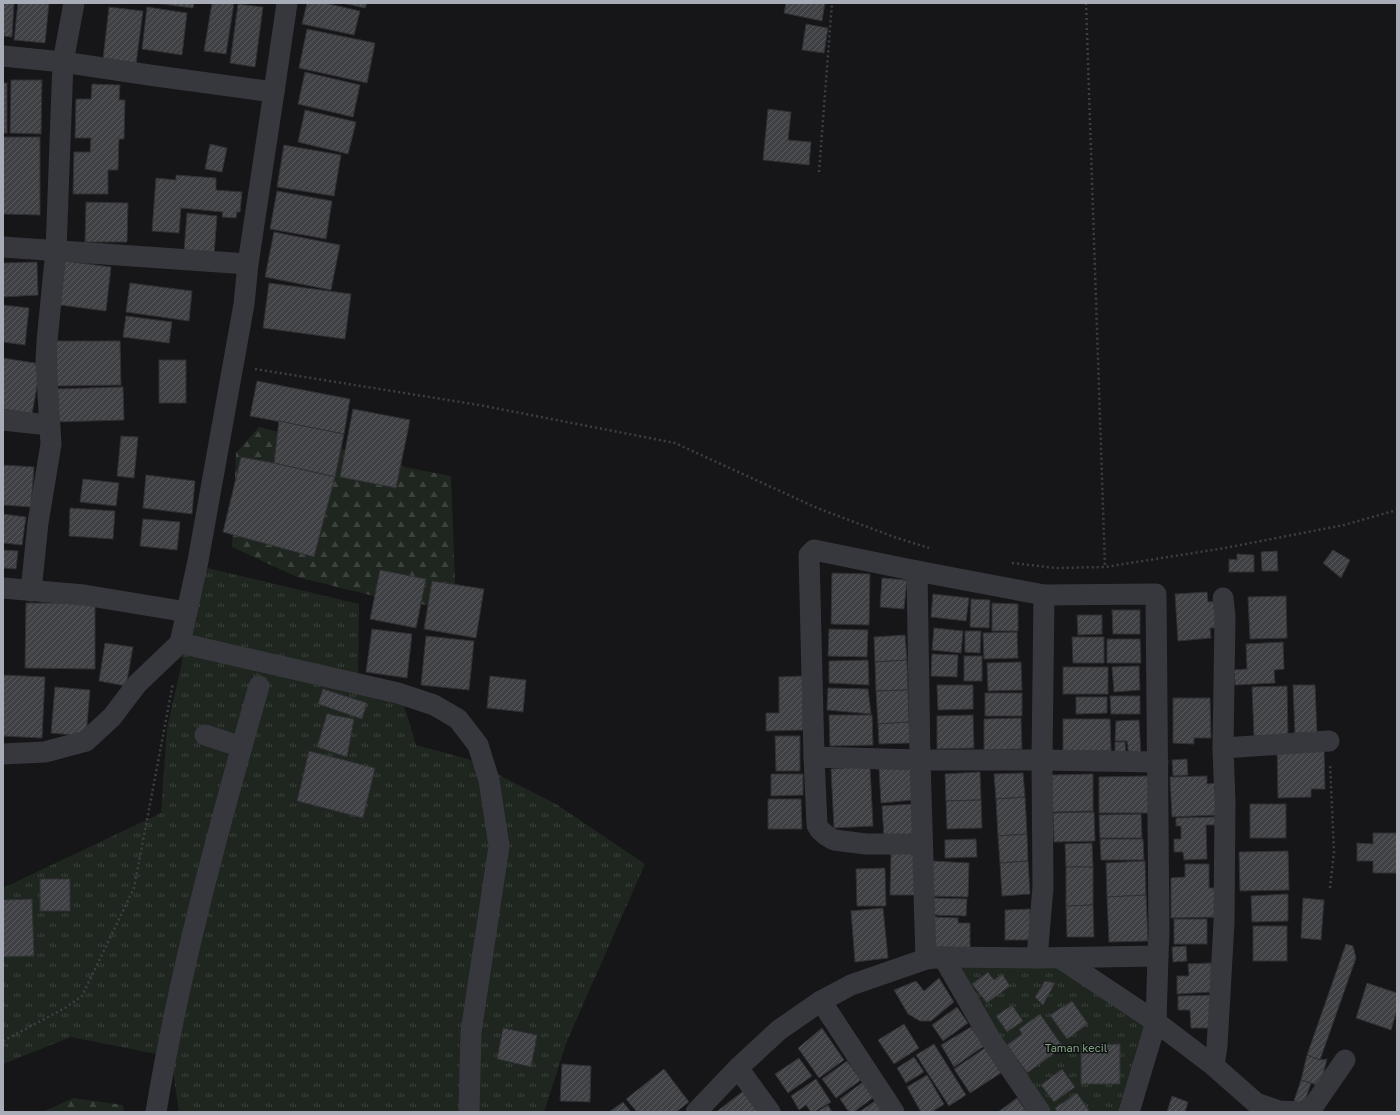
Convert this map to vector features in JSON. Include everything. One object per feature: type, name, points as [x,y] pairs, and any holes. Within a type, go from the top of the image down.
[{"type":"street","points":[[31,591],[38,523],[51,444],[46,362],[56,250],[63,62],[74,3]]},
{"type":"street","points":[[3,754],[44,752],[86,741],[112,717],[137,684],[180,643],[188,612],[244,304],[248,264],[287,3]]},
{"type":"street","points":[[3,56],[63,62],[274,92]]},
{"type":"street","points":[[3,247],[248,264]]},
{"type":"street","points":[[3,420],[49,425]]},
{"type":"street","points":[[922,844],[866,844],[834,840],[820,830],[817,824],[809,555],[814,550],[1044,595],[1156,594],[1159,926],[1156,1022],[1129,1112]]},
{"type":"street","points":[[917,571],[922,844],[934,958],[1040,1112]]},
{"type":"street","points":[[3,588],[84,595],[188,612]]},
{"type":"street","points":[[1037,958],[1043,887],[1042,760],[1044,595]]},
{"type":"street","points":[[1214,1066],[1217,1046],[1224,923],[1225,802],[1223,748],[1223,598]]},
{"type":"street","points":[[180,643],[398,693],[434,705],[458,719],[478,745],[489,780],[499,846],[471,1032],[469,1112]]},
{"type":"street","points":[[156,1112],[184,970],[259,686]]},
{"type":"street","points":[[205,734],[242,747]]},
{"type":"street","points":[[1223,748],[1329,742]]},
{"type":"street","points":[[814,757],[920,760],[1158,762]]},
{"type":"street","points":[[696,1112],[738,1068],[779,1030],[821,1001],[851,985],[934,958],[1158,956]]},
{"type":"street","points":[[1060,958],[1156,1022],[1214,1066],[1254,1108],[1303,1112],[1314,1105],[1346,1060]]},
{"type":"street","points":[[821,1001],[894,1112]]},
{"type":"street","points":[[738,1068],[770,1112]]},
{"type":"path","points":[[819,172],[832,3]]},
{"type":"path","points":[[1086,3],[1105,567]]},
{"type":"path","points":[[233,365],[479,405],[675,443],[817,508],[897,538],[932,549]]},
{"type":"path","points":[[1011,563],[1056,568],[1105,567],[1181,555],[1337,526],[1397,510]]},
{"type":"path","points":[[3,1041],[65,1008],[82,996],[134,888],[173,682]]},
{"type":"path","points":[[1329,742],[1334,852],[1330,888]]},
{"type":"green space","points":[[259,427],[340,448],[384,463],[451,476],[456,609],[390,600],[297,577],[232,547],[236,453]]},
{"type":"green space","points":[[199,566],[359,604],[358,686],[403,702],[416,745],[468,759],[556,804],[645,864],[567,1041],[544,1112],[179,1112],[171,1057],[71,1037],[3,1064],[3,888],[161,813],[167,728],[181,667],[192,595]]},
{"type":"green space","name":"Taman kecil","points":[[947,960],[1058,960],[1151,1022],[1125,1112],[1043,1112]]},
{"type":"green space","points":[[74,1098],[123,1105],[124,1112],[42,1112]]},
{"type":"building","points":[[3,3],[14,3],[12,37],[3,36]]},
{"type":"building","points":[[18,3],[49,3],[45,43],[14,40]]},
{"type":"building","points":[[154,3],[194,3],[193,8]]},
{"type":"building","points":[[212,3],[234,3],[226,54],[204,51]]},
{"type":"building","points":[[307,3],[325,3],[360,11],[354,35],[302,24]]},
{"type":"building","points":[[342,3],[367,3],[365,8]]},
{"type":"building","points":[[786,3],[825,3],[822,21],[784,13]]},
{"type":"building","points":[[238,4],[263,7],[255,67],[230,63]]},
{"type":"building","points":[[109,7],[143,11],[136,64],[103,59]]},
{"type":"building","points":[[147,7],[187,13],[182,55],[142,49]]},
{"type":"building","points":[[806,24],[828,28],[824,53],[802,50]]},
{"type":"building","points":[[307,29],[375,43],[367,83],[299,68]]},
{"type":"building","points":[[305,72],[360,85],[353,117],[298,104]]},
{"type":"building","points":[[11,80],[42,80],[41,134],[10,133]]},
{"type":"building","points":[[3,83],[7,83],[7,133],[3,133]]},
{"type":"building","points":[[92,84],[120,85],[119,100],[125,100],[124,139],[119,139],[118,170],[108,170],[108,194],[73,194],[74,152],[90,152],[91,138],[75,138],[76,99],[91,99]]},
{"type":"building","points":[[768,109],[791,112],[788,140],[811,142],[809,165],[763,160]]},
{"type":"building","points":[[305,110],[356,122],[348,154],[298,142]]},
{"type":"building","points":[[3,137],[40,137],[40,215],[3,214]]},
{"type":"building","points":[[210,144],[227,148],[222,172],[205,169]]},
{"type":"building","points":[[284,145],[341,155],[334,196],[277,187]]},
{"type":"building","points":[[176,175],[216,178],[216,190],[242,192],[240,212],[237,212],[236,218],[222,217],[223,212],[181,208],[179,233],[152,231],[156,178],[176,180]]},
{"type":"building","points":[[277,191],[332,201],[326,239],[270,229]]},
{"type":"building","points":[[86,202],[128,203],[127,242],[85,242]]},
{"type":"building","points":[[187,213],[217,216],[214,255],[184,252]]},
{"type":"building","points":[[274,232],[340,245],[331,290],[265,277]]},
{"type":"building","points":[[65,261],[111,267],[106,311],[60,305]]},
{"type":"building","points":[[37,262],[38,295],[3,297],[3,263]]},
{"type":"building","points":[[130,283],[192,291],[189,321],[126,312]]},
{"type":"building","points":[[269,283],[351,294],[345,339],[263,328]]},
{"type":"building","points":[[3,305],[29,308],[25,345],[3,342]]},
{"type":"building","points":[[126,316],[172,322],[169,343],[123,337]]},
{"type":"building","points":[[56,341],[120,341],[121,385],[57,386]]},
{"type":"building","points":[[3,358],[41,364],[32,414],[3,409]]},
{"type":"building","points":[[159,360],[186,360],[186,403],[159,403]]},
{"type":"building","points":[[257,381],[350,399],[344,434],[250,416]]},
{"type":"building","points":[[123,387],[124,420],[56,422],[55,389]]},
{"type":"building","points":[[353,409],[410,420],[396,488],[340,477]]},
{"type":"building","points":[[279,421],[344,434],[335,477],[274,463]]},
{"type":"building","points":[[121,436],[138,437],[134,478],[117,476]]},
{"type":"building","points":[[241,457],[335,477],[314,557],[223,532]]},
{"type":"building","points":[[3,465],[34,467],[31,507],[3,505]]},
{"type":"building","points":[[146,475],[195,481],[192,514],[143,508]]},
{"type":"building","points":[[83,479],[119,483],[116,506],[80,502]]},
{"type":"building","points":[[70,508],[115,511],[113,539],[69,536]]},
{"type":"building","points":[[3,514],[26,517],[22,545],[3,543]]},
{"type":"building","points":[[143,519],[180,522],[177,550],[140,546]]},
{"type":"building","points":[[3,550],[18,551],[16,569],[3,568]]},
{"type":"building","points":[[1333,550],[1350,560],[1341,578],[1323,563]]},
{"type":"building","points":[[1277,551],[1278,571],[1262,571],[1261,552]]},
{"type":"building","points":[[1237,554],[1254,555],[1254,572],[1229,572],[1229,559],[1237,560]]},
{"type":"building","points":[[380,570],[426,579],[416,628],[370,619]]},
{"type":"building","points":[[832,573],[870,574],[869,625],[831,624]]},
{"type":"building","points":[[882,578],[907,580],[904,609],[880,607]]},
{"type":"building","points":[[432,581],[484,589],[476,638],[424,629]]},
{"type":"building","points":[[1207,592],[1208,602],[1219,601],[1222,628],[1210,628],[1211,638],[1178,641],[1175,594]]},
{"type":"building","points":[[933,594],[969,598],[966,621],[931,617]]},
{"type":"building","points":[[1286,596],[1287,638],[1250,639],[1248,597]]},
{"type":"building","points":[[971,599],[990,600],[989,628],[970,627]]},
{"type":"building","points":[[26,603],[95,603],[95,669],[25,668]]},
{"type":"building","points":[[992,603],[1018,604],[1018,631],[992,631]]},
{"type":"building","points":[[1112,610],[1140,610],[1140,634],[1113,634]]},
{"type":"building","points":[[1077,615],[1102,615],[1102,634],[1078,635]]},
{"type":"building","points":[[934,628],[963,631],[961,653],[932,650]]},
{"type":"building","points":[[372,629],[412,634],[407,678],[366,672]]},
{"type":"building","points":[[829,629],[868,630],[867,657],[828,656]]},
{"type":"building","points":[[965,631],[981,631],[980,653],[965,652]]},
{"type":"building","points":[[1017,632],[1018,658],[984,659],[983,633]]},
{"type":"building","points":[[905,635],[907,660],[875,662],[874,637]]},
{"type":"building","points":[[426,636],[474,641],[469,690],[421,685]]},
{"type":"building","points":[[1072,637],[1104,637],[1104,663],[1073,663]]},
{"type":"building","points":[[1107,639],[1140,639],[1141,663],[1107,663]]},
{"type":"building","points":[[1283,642],[1284,669],[1274,670],[1275,683],[1235,685],[1234,670],[1247,669],[1246,644]]},
{"type":"building","points":[[105,643],[133,647],[126,686],[99,681]]},
{"type":"building","points":[[932,654],[958,655],[957,677],[931,676]]},
{"type":"building","points":[[964,656],[982,656],[982,681],[964,681]]},
{"type":"building","points":[[868,660],[869,685],[829,683],[829,661]]},
{"type":"building","points":[[907,660],[908,690],[876,691],[875,662]]},
{"type":"building","points":[[1021,662],[1022,690],[988,691],[987,663]]},
{"type":"building","points":[[1139,666],[1140,690],[1114,692],[1112,667]]},
{"type":"building","points":[[1063,667],[1108,667],[1108,694],[1063,694]]},
{"type":"building","points":[[3,675],[45,677],[42,738],[3,736]]},
{"type":"building","points":[[490,676],[526,680],[523,712],[487,708]]},
{"type":"building","points":[[803,676],[803,730],[766,731],[766,713],[779,713],[779,677]]},
{"type":"building","points":[[937,685],[973,685],[973,709],[938,710]]},
{"type":"building","points":[[1293,685],[1315,685],[1317,734],[1295,735]]},
{"type":"building","points":[[1287,686],[1288,735],[1254,736],[1252,687]]},
{"type":"building","points":[[55,687],[90,690],[86,736],[51,733]]},
{"type":"building","points":[[828,688],[868,689],[871,714],[827,710]]},
{"type":"building","points":[[323,689],[367,703],[362,719],[318,704]]},
{"type":"building","points":[[908,690],[909,722],[878,724],[876,691]]},
{"type":"building","points":[[985,693],[1022,693],[1022,716],[985,716]]},
{"type":"building","points":[[1110,696],[1140,696],[1140,714],[1111,714]]},
{"type":"building","points":[[1076,697],[1107,697],[1107,713],[1076,714]]},
{"type":"building","points":[[1173,698],[1210,698],[1211,738],[1194,738],[1194,744],[1173,743]]},
{"type":"building","points":[[327,714],[354,719],[347,757],[317,747]]},
{"type":"building","points":[[829,715],[872,715],[873,745],[830,746]]},
{"type":"building","points":[[973,715],[974,748],[937,749],[937,716]]},
{"type":"building","points":[[1021,718],[1022,749],[984,750],[984,719]]},
{"type":"building","points":[[1063,719],[1110,719],[1111,751],[1063,751]]},
{"type":"building","points":[[1139,720],[1141,757],[1129,757],[1127,741],[1115,741],[1116,721]]},
{"type":"building","points":[[909,722],[910,743],[879,744],[878,724]]},
{"type":"building","points":[[775,736],[800,736],[800,771],[776,771]]},
{"type":"building","points":[[1115,742],[1125,742],[1126,755],[1115,755]]},
{"type":"building","points":[[1277,747],[1324,747],[1325,789],[1311,789],[1311,797],[1278,798]]},
{"type":"building","points":[[309,751],[375,768],[363,818],[297,801]]},
{"type":"building","points":[[1187,759],[1188,775],[1173,776],[1172,760]]},
{"type":"building","points":[[870,766],[873,826],[834,828],[831,769]]},
{"type":"building","points":[[911,766],[913,800],[881,803],[879,768]]},
{"type":"building","points":[[980,772],[981,800],[946,801],[945,774]]},
{"type":"building","points":[[1023,773],[1025,797],[996,799],[994,774]]},
{"type":"building","points":[[771,774],[803,774],[803,795],[771,796]]},
{"type":"building","points":[[1093,774],[1093,811],[1052,812],[1052,775]]},
{"type":"building","points":[[1149,776],[1150,813],[1099,813],[1099,777]]},
{"type":"building","points":[[1207,776],[1207,784],[1215,783],[1216,815],[1172,817],[1170,777]]},
{"type":"building","points":[[1025,797],[1027,834],[998,836],[996,799]]},
{"type":"building","points":[[768,799],[801,799],[802,829],[768,829]]},
{"type":"building","points":[[981,800],[982,828],[947,829],[946,801]]},
{"type":"building","points":[[913,804],[915,836],[884,838],[882,806]]},
{"type":"building","points":[[1250,804],[1286,804],[1286,838],[1250,838]]},
{"type":"building","points":[[1094,812],[1095,841],[1054,842],[1053,813]]},
{"type":"building","points":[[1141,814],[1142,838],[1100,838],[1099,815]]},
{"type":"building","points":[[1215,817],[1215,825],[1206,825],[1207,859],[1184,860],[1183,852],[1174,852],[1174,839],[1181,839],[1181,826],[1176,826],[1176,818]]},
{"type":"building","points":[[1373,833],[1397,833],[1397,873],[1373,873],[1373,861],[1357,861],[1357,843],[1373,844]]},
{"type":"building","points":[[1027,834],[1028,861],[1000,863],[998,836]]},
{"type":"building","points":[[976,839],[977,857],[945,858],[945,840]]},
{"type":"building","points":[[1100,839],[1143,839],[1144,860],[1101,860]]},
{"type":"building","points":[[1092,843],[1093,867],[1066,867],[1065,844]]},
{"type":"building","points":[[1288,851],[1289,890],[1240,891],[1239,852]]},
{"type":"building","points":[[891,852],[916,852],[916,895],[890,895]]},
{"type":"building","points":[[933,861],[969,863],[968,897],[931,896]]},
{"type":"building","points":[[1028,861],[1030,894],[1002,896],[1000,863]]},
{"type":"building","points":[[1145,861],[1146,895],[1107,897],[1106,863]]},
{"type":"building","points":[[1185,864],[1209,864],[1209,888],[1221,888],[1222,917],[1171,918],[1171,878],[1185,877]]},
{"type":"building","points":[[1066,867],[1093,867],[1093,905],[1066,906]]},
{"type":"building","points":[[885,868],[886,906],[857,906],[856,869]]},
{"type":"building","points":[[40,879],[70,879],[70,911],[40,911]]},
{"type":"building","points":[[1288,894],[1288,921],[1252,922],[1251,896]]},
{"type":"building","points":[[1146,895],[1148,941],[1109,942],[1107,897]]},
{"type":"building","points":[[934,898],[967,899],[966,916],[933,915]]},
{"type":"building","points":[[1303,898],[1324,900],[1321,940],[1301,938]]},
{"type":"building","points":[[32,899],[34,956],[3,957],[3,900]]},
{"type":"building","points":[[1093,905],[1094,937],[1067,937],[1066,906]]},
{"type":"building","points":[[883,908],[888,958],[855,962],[851,911]]},
{"type":"building","points":[[1030,909],[1030,940],[1005,940],[1005,910]]},
{"type":"building","points":[[934,917],[958,918],[958,923],[970,923],[970,948],[932,947]]},
{"type":"building","points":[[1174,919],[1207,919],[1207,944],[1174,944]]},
{"type":"building","points":[[1253,926],[1287,926],[1287,961],[1253,961]]},
{"type":"building","points":[[1346,944],[1353,946],[1356,958],[1320,1060],[1307,1055]]},
{"type":"building","points":[[1186,946],[1187,961],[1173,962],[1172,947]]},
{"type":"building","points":[[1211,963],[1212,992],[1177,994],[1177,976],[1189,976],[1188,964]]},
{"type":"building","points":[[988,972],[994,980],[1002,974],[1010,986],[987,1003],[972,984]]},
{"type":"building","points":[[939,978],[954,1002],[931,1021],[920,1021],[908,1014],[894,990],[916,981],[924,991]]},
{"type":"building","points":[[1045,981],[1055,983],[1043,1005],[1035,997]]},
{"type":"building","points":[[1367,983],[1397,993],[1397,1010],[1391,1030],[1356,1018]]},
{"type":"building","points":[[1215,995],[1216,1028],[1191,1028],[1190,1010],[1178,1010],[1178,996]]},
{"type":"building","points":[[1072,1001],[1088,1024],[1067,1039],[1050,1015]]},
{"type":"building","points":[[1012,1005],[1023,1021],[1007,1032],[996,1016]]},
{"type":"building","points":[[957,1007],[968,1023],[943,1041],[932,1025]]},
{"type":"building","points":[[1040,1014],[1063,1047],[1027,1073],[1007,1045],[1022,1034],[1019,1029]]},
{"type":"building","points":[[904,1024],[919,1048],[894,1064],[878,1040]]},
{"type":"building","points":[[971,1027],[984,1046],[954,1067],[941,1045]]},
{"type":"building","points":[[503,1028],[537,1035],[531,1067],[497,1059]]},
{"type":"building","points":[[822,1028],[844,1060],[819,1078],[798,1048]]},
{"type":"building","points":[[934,1044],[966,1095],[949,1106],[916,1055]]},
{"type":"building","points":[[1120,1044],[1120,1084],[1081,1084],[1081,1045]]},
{"type":"building","points":[[985,1048],[1001,1073],[970,1093],[954,1069]]},
{"type":"building","points":[[1307,1055],[1320,1060],[1327,1059],[1320,1086],[1301,1080]]},
{"type":"building","points":[[914,1057],[924,1072],[906,1083],[897,1068]]},
{"type":"building","points":[[799,1058],[812,1076],[788,1093],[775,1074]]},
{"type":"building","points":[[847,1061],[861,1080],[836,1098],[822,1079]]},
{"type":"building","points":[[562,1064],[591,1066],[590,1102],[560,1101]]},
{"type":"building","points":[[664,1069],[689,1102],[676,1112],[637,1112],[626,1099]]},
{"type":"building","points":[[1062,1069],[1075,1087],[1054,1102],[1041,1085]]},
{"type":"building","points":[[927,1075],[944,1104],[932,1112],[921,1112],[907,1087]]},
{"type":"building","points":[[816,1079],[831,1102],[814,1112],[811,1112],[806,1105],[799,1110],[791,1096]]},
{"type":"building","points":[[1301,1080],[1311,1083],[1303,1107],[1293,1104]]},
{"type":"building","points":[[863,1082],[874,1097],[854,1112],[849,1112],[840,1099]]},
{"type":"building","points":[[746,1089],[764,1112],[716,1112]]},
{"type":"building","points":[[1077,1093],[1090,1112],[1057,1112],[1055,1108]]},
{"type":"building","points":[[1172,1096],[1188,1102],[1185,1112],[1167,1112]]},
{"type":"building","points":[[1017,1098],[1027,1112],[998,1112]]},
{"type":"building","points":[[875,1101],[883,1112],[859,1112]]},
{"type":"building","points":[[623,1102],[631,1112],[609,1112]]},
{"type":"building","points":[[828,1105],[832,1112],[817,1112]]}]
